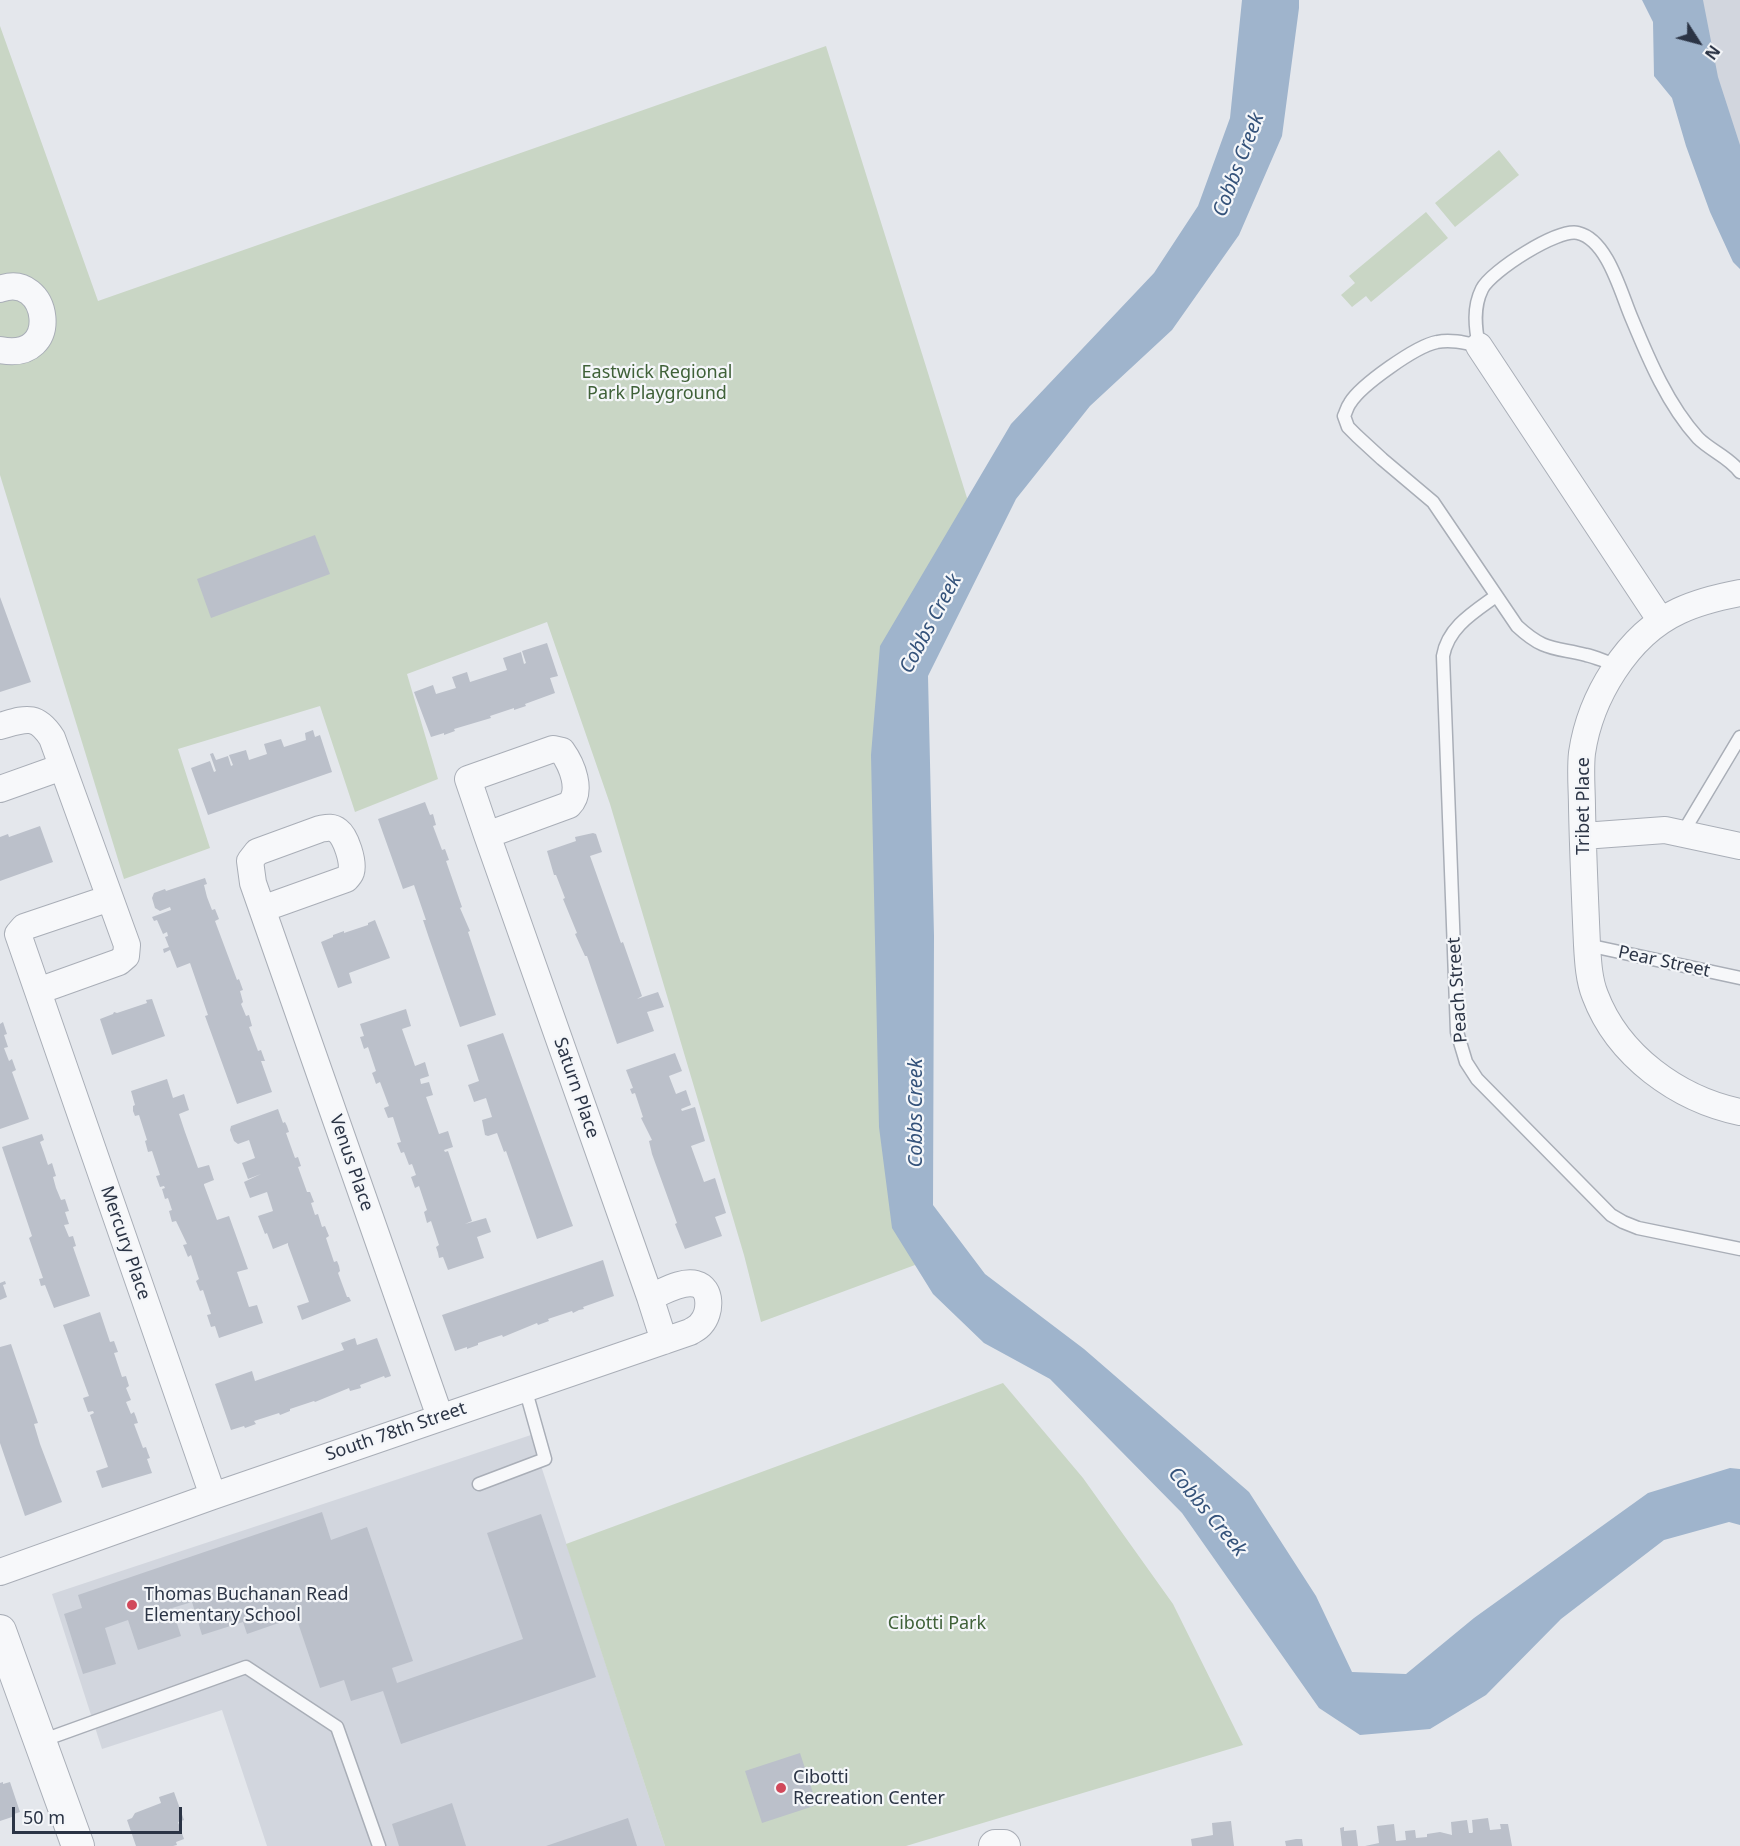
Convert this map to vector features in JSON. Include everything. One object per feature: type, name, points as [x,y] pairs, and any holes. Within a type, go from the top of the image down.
[{"type":"street","points":[[0,290],[12,287],[24,290],[36,299],[43,315],[43,326],[36,341],[26,349],[11,352],[0,350]]},
{"type":"street","points":[[1479,346],[1661,621]]},
{"type":"street","name":"Tribet Place","points":[[1728,1109],[1693,1096],[1651,1071],[1619,1037],[1604,1015],[1594,993],[1587,945],[1582,755],[1589,720],[1601,692],[1618,665],[1640,639],[1661,621],[1678,611],[1699,603],[1740,593]]},
{"type":"street","points":[[0,726],[25,719],[36,720],[46,728],[52,738],[128,945],[126,956],[119,962],[38,991]]},
{"type":"street","name":"Saturn Place","points":[[487,835],[569,805],[574,800],[575,781],[568,760],[562,751],[553,748],[468,779],[487,835],[650,1297],[664,1341]]},
{"type":"street","points":[[0,789],[62,767]]},
{"type":"street","points":[[1583,836],[1665,830],[1740,846]]},
{"type":"street","name":"Mercury Place","points":[[110,898],[24,927],[18,934],[213,1496]]},
{"type":"street","name":"Venus Place","points":[[262,909],[440,1417]]},
{"type":"street","name":"South 78th Street","points":[[0,1572],[440,1417],[690,1332],[701,1325],[707,1316],[708,1299],[705,1290],[698,1284],[687,1283],[650,1297]]},
{"type":"street","points":[[0,1631],[78,1846]]},
{"type":"street","points":[[995,1846],[1004,1846]]},
{"type":"lane","points":[[1618,665],[1590,656],[1548,648],[1533,640],[1517,626],[1433,502],[1348,427],[1344,416],[1350,403],[1392,366],[1416,350],[1438,341],[1479,346],[1475,327],[1477,300],[1483,286],[1501,270],[1542,243],[1565,234],[1578,232],[1598,246],[1608,260],[1632,320],[1664,387],[1685,422],[1700,440],[1734,464],[1740,472]]},
{"type":"lane","name":"Peach Street","points":[[1496,596],[1473,612],[1451,633],[1443,656],[1457,1032],[1460,1047],[1466,1062],[1489,1093],[1611,1215],[1638,1228],[1740,1249]]},
{"type":"lane","points":[[1682,834],[1740,737]]},
{"type":"lane","name":"Pear Street","points":[[1587,945],[1740,978]]},
{"type":"lane","points":[[479,1484],[545,1459],[525,1388]]},
{"type":"lane","points":[[40,1742],[246,1667],[337,1728],[379,1846]]},
{"type":"shaded area","points":[[1682,0],[1740,0],[1740,195]]},
{"type":"shaded area","points":[[531,1435],[665,1846],[267,1846],[222,1710],[102,1749],[52,1594]]},
{"type":"green space","name":"Eastwick Regional Park Playground","points":[[0,26],[98,301],[826,46],[972,514],[880,683],[915,1265],[761,1322],[744,1255],[610,804],[547,622],[407,674],[438,779],[355,812],[320,706],[178,749],[210,848],[124,879],[0,475]]},
{"type":"green space","points":[[1499,150],[1519,175],[1455,227],[1435,203]]},
{"type":"green space","points":[[1426,212],[1448,238],[1371,302],[1366,296],[1352,307],[1341,295],[1355,283],[1349,276]]},
{"type":"green space","name":"Cibotti Park","points":[[1003,1383],[1083,1478],[1173,1604],[1243,1745],[906,1846],[665,1846],[566,1544]]},
{"type":"water","name":"Cobbs Creek","points":[[1242,0],[1299,0],[1299,8],[1282,136],[1239,235],[1172,330],[1090,406],[1016,499],[928,676],[934,936],[933,1205],[985,1274],[1084,1349],[1249,1492],[1316,1596],[1352,1672],[1406,1674],[1474,1618],[1648,1493],[1730,1468],[1740,1469],[1740,1525],[1729,1522],[1664,1540],[1561,1619],[1486,1695],[1430,1729],[1360,1735],[1319,1708],[1182,1513],[1050,1379],[984,1343],[933,1294],[892,1228],[879,1127],[871,755],[880,646],[1011,424],[1154,273],[1198,206],[1230,118]]},
{"type":"water","points":[[1642,0],[1703,0],[1718,77],[1740,145],[1740,269],[1733,262],[1710,212],[1686,146],[1672,98],[1654,76],[1653,22]]},
{"type":"building","points":[[315,535],[330,574],[211,618],[197,579]]},
{"type":"building","points":[[0,597],[31,682],[0,692]]},
{"type":"building","points":[[547,643],[558,676],[550,678],[555,693],[525,704],[526,706],[490,716],[491,718],[454,729],[455,731],[444,735],[444,733],[431,737],[414,692],[433,685],[436,694],[456,688],[452,677],[467,672],[470,682],[507,670],[503,658],[521,652],[524,664],[526,663],[522,651]]},
{"type":"building","points":[[313,730],[315,737],[320,735],[332,772],[208,815],[191,768],[210,761],[214,772],[216,771],[210,754],[213,753],[216,760],[228,756],[231,766],[233,765],[229,755],[246,750],[249,760],[267,754],[264,744],[281,739],[284,747],[306,740],[305,733]]},
{"type":"building","points":[[425,802],[430,815],[433,814],[436,825],[433,826],[442,850],[445,849],[449,860],[446,861],[462,907],[460,908],[470,931],[468,932],[496,1015],[460,1027],[423,920],[426,920],[414,885],[403,889],[378,819]]},
{"type":"building","points":[[40,826],[53,862],[0,881],[0,837],[8,834],[9,837]]},
{"type":"building","points":[[596,834],[602,852],[590,856],[642,996],[637,999],[658,992],[664,1007],[647,1012],[654,1031],[617,1044],[587,956],[575,934],[577,933],[547,851],[576,841],[575,837]]},
{"type":"building","points":[[205,878],[207,897],[212,910],[215,909],[219,919],[215,921],[243,990],[240,991],[243,1002],[241,1004],[246,1016],[249,1015],[252,1026],[249,1027],[258,1051],[261,1050],[265,1061],[261,1061],[272,1092],[237,1104],[205,1016],[208,1015],[190,963],[177,968],[170,950],[164,953],[163,949],[169,947],[165,937],[168,936],[167,932],[163,934],[157,920],[154,921],[152,917],[171,910],[170,907],[160,911],[155,908],[152,898],[154,893]]},
{"type":"building","points":[[375,920],[390,958],[349,973],[352,983],[338,988],[321,942],[344,931],[344,933],[368,925]]},
{"type":"building","points":[[152,999],[165,1036],[112,1055],[100,1019],[114,1012],[147,1003],[146,1000]]},
{"type":"building","points":[[406,1009],[411,1026],[402,1029],[415,1066],[425,1062],[429,1076],[420,1079],[421,1084],[429,1082],[433,1095],[426,1097],[439,1134],[448,1131],[453,1147],[444,1150],[448,1151],[472,1221],[465,1224],[486,1218],[491,1232],[477,1237],[484,1258],[448,1270],[443,1257],[439,1258],[436,1247],[439,1245],[431,1221],[427,1223],[424,1212],[427,1210],[419,1186],[415,1188],[411,1177],[416,1175],[404,1152],[401,1153],[397,1143],[401,1142],[393,1117],[388,1118],[384,1108],[389,1106],[380,1082],[376,1084],[372,1073],[376,1071],[368,1047],[364,1049],[360,1037],[364,1036],[360,1024]]},
{"type":"building","points":[[3,1022],[8,1047],[4,1048],[9,1061],[12,1059],[16,1070],[12,1072],[29,1119],[0,1129],[0,1024]]},
{"type":"building","points":[[503,1033],[573,1226],[537,1239],[506,1151],[504,1152],[497,1133],[485,1135],[482,1120],[492,1117],[486,1098],[474,1102],[468,1085],[479,1081],[467,1045]]},
{"type":"building","points":[[675,1053],[682,1071],[669,1076],[676,1094],[686,1090],[691,1105],[681,1109],[682,1111],[695,1107],[705,1141],[691,1146],[704,1182],[715,1178],[726,1213],[715,1217],[722,1236],[685,1249],[652,1154],[649,1141],[652,1140],[641,1118],[643,1117],[635,1093],[632,1094],[630,1089],[633,1088],[626,1070]]},
{"type":"building","points":[[167,1079],[173,1098],[184,1094],[189,1110],[179,1114],[185,1132],[198,1168],[209,1165],[214,1180],[204,1185],[217,1220],[229,1216],[248,1269],[237,1272],[249,1307],[257,1305],[263,1323],[219,1338],[215,1326],[211,1327],[207,1315],[211,1314],[203,1290],[200,1291],[196,1281],[199,1279],[191,1255],[188,1257],[183,1245],[187,1244],[176,1221],[172,1222],[169,1211],[172,1210],[168,1198],[165,1199],[162,1189],[165,1188],[160,1187],[156,1176],[160,1175],[152,1151],[148,1152],[145,1141],[147,1140],[139,1115],[135,1116],[133,1111],[135,1105],[131,1091]]},
{"type":"building","points":[[278,1109],[283,1123],[285,1122],[287,1126],[289,1132],[286,1133],[295,1158],[298,1157],[301,1166],[298,1167],[307,1192],[310,1192],[314,1202],[311,1203],[315,1215],[318,1214],[322,1227],[325,1226],[329,1236],[326,1238],[334,1262],[337,1261],[340,1271],[338,1273],[347,1297],[351,1301],[302,1320],[297,1306],[309,1302],[288,1243],[273,1249],[258,1216],[273,1211],[267,1192],[250,1198],[244,1182],[261,1174],[248,1179],[242,1163],[255,1158],[249,1140],[238,1144],[234,1141],[230,1130],[231,1126]]},
{"type":"building","points":[[42,1134],[44,1140],[40,1142],[48,1165],[52,1163],[56,1176],[53,1177],[56,1188],[61,1200],[65,1199],[69,1211],[65,1212],[69,1224],[64,1225],[69,1237],[73,1236],[76,1246],[73,1247],[90,1296],[54,1308],[45,1285],[41,1286],[39,1279],[43,1278],[29,1238],[32,1236],[2,1147]]},
{"type":"building","points":[[603,1260],[614,1296],[573,1313],[572,1311],[503,1337],[502,1335],[467,1349],[467,1347],[455,1351],[442,1315]]},
{"type":"building","points":[[5,1281],[6,1284],[3,1285],[7,1297],[0,1300],[0,1283]]},
{"type":"building","points":[[100,1312],[110,1342],[114,1341],[118,1352],[114,1353],[122,1377],[126,1376],[129,1386],[126,1388],[131,1400],[126,1402],[131,1414],[134,1412],[136,1417],[138,1423],[134,1424],[143,1448],[146,1447],[152,1473],[102,1488],[96,1471],[108,1467],[90,1415],[94,1413],[93,1411],[88,1412],[83,1398],[89,1396],[63,1325]]},
{"type":"building","points":[[355,1338],[357,1345],[377,1338],[391,1376],[385,1378],[384,1376],[360,1385],[361,1388],[350,1391],[349,1388],[290,1409],[280,1415],[279,1413],[254,1421],[256,1424],[245,1428],[244,1426],[231,1430],[215,1384],[252,1371],[255,1381],[344,1350],[341,1343]]},
{"type":"building","points":[[11,1344],[38,1423],[34,1424],[40,1444],[62,1502],[25,1516],[0,1443],[0,1347]]},
{"type":"building","points":[[322,1512],[331,1540],[367,1527],[413,1661],[392,1668],[397,1683],[523,1639],[487,1533],[541,1514],[596,1677],[401,1744],[383,1691],[351,1701],[344,1680],[320,1688],[296,1617],[247,1634],[243,1622],[202,1635],[192,1602],[172,1608],[181,1636],[138,1650],[128,1620],[105,1628],[116,1664],[83,1674],[64,1614],[82,1608],[78,1595]]},
{"type":"building","name":"Cibotti Recreation Center","points":[[800,1753],[817,1805],[762,1823],[745,1771]]},
{"type":"building","points":[[3,1782],[3,1784],[10,1782],[20,1812],[0,1821],[0,1783]]},
{"type":"building","points":[[174,1792],[184,1820],[178,1822],[184,1839],[173,1846],[136,1846],[127,1820],[135,1813],[161,1803],[159,1797]]},
{"type":"building","points":[[452,1803],[466,1846],[399,1846],[392,1824]]},
{"type":"building","points":[[628,1818],[637,1846],[546,1846]]},
{"type":"building","points":[[1488,1818],[1490,1830],[1501,1829],[1500,1824],[1508,1824],[1512,1846],[1365,1846],[1379,1843],[1377,1826],[1394,1824],[1396,1841],[1406,1840],[1405,1831],[1415,1830],[1416,1838],[1440,1832],[1452,1835],[1451,1822],[1467,1820],[1469,1833],[1472,1833],[1472,1820]]},
{"type":"building","points":[[1231,1821],[1234,1846],[1192,1846],[1191,1839],[1213,1835],[1212,1823]]},
{"type":"building","points":[[1344,1827],[1344,1831],[1356,1830],[1358,1846],[1342,1846],[1340,1828]]},
{"type":"building","points":[[1302,1839],[1303,1846],[1286,1846],[1285,1841]]},
{"type":"place","name":"Thomas Buchanan Read Elementary School","points":[[132,1605]]},
{"type":"place","name":"Cibotti Recreation Center","points":[[781,1788]]}]
